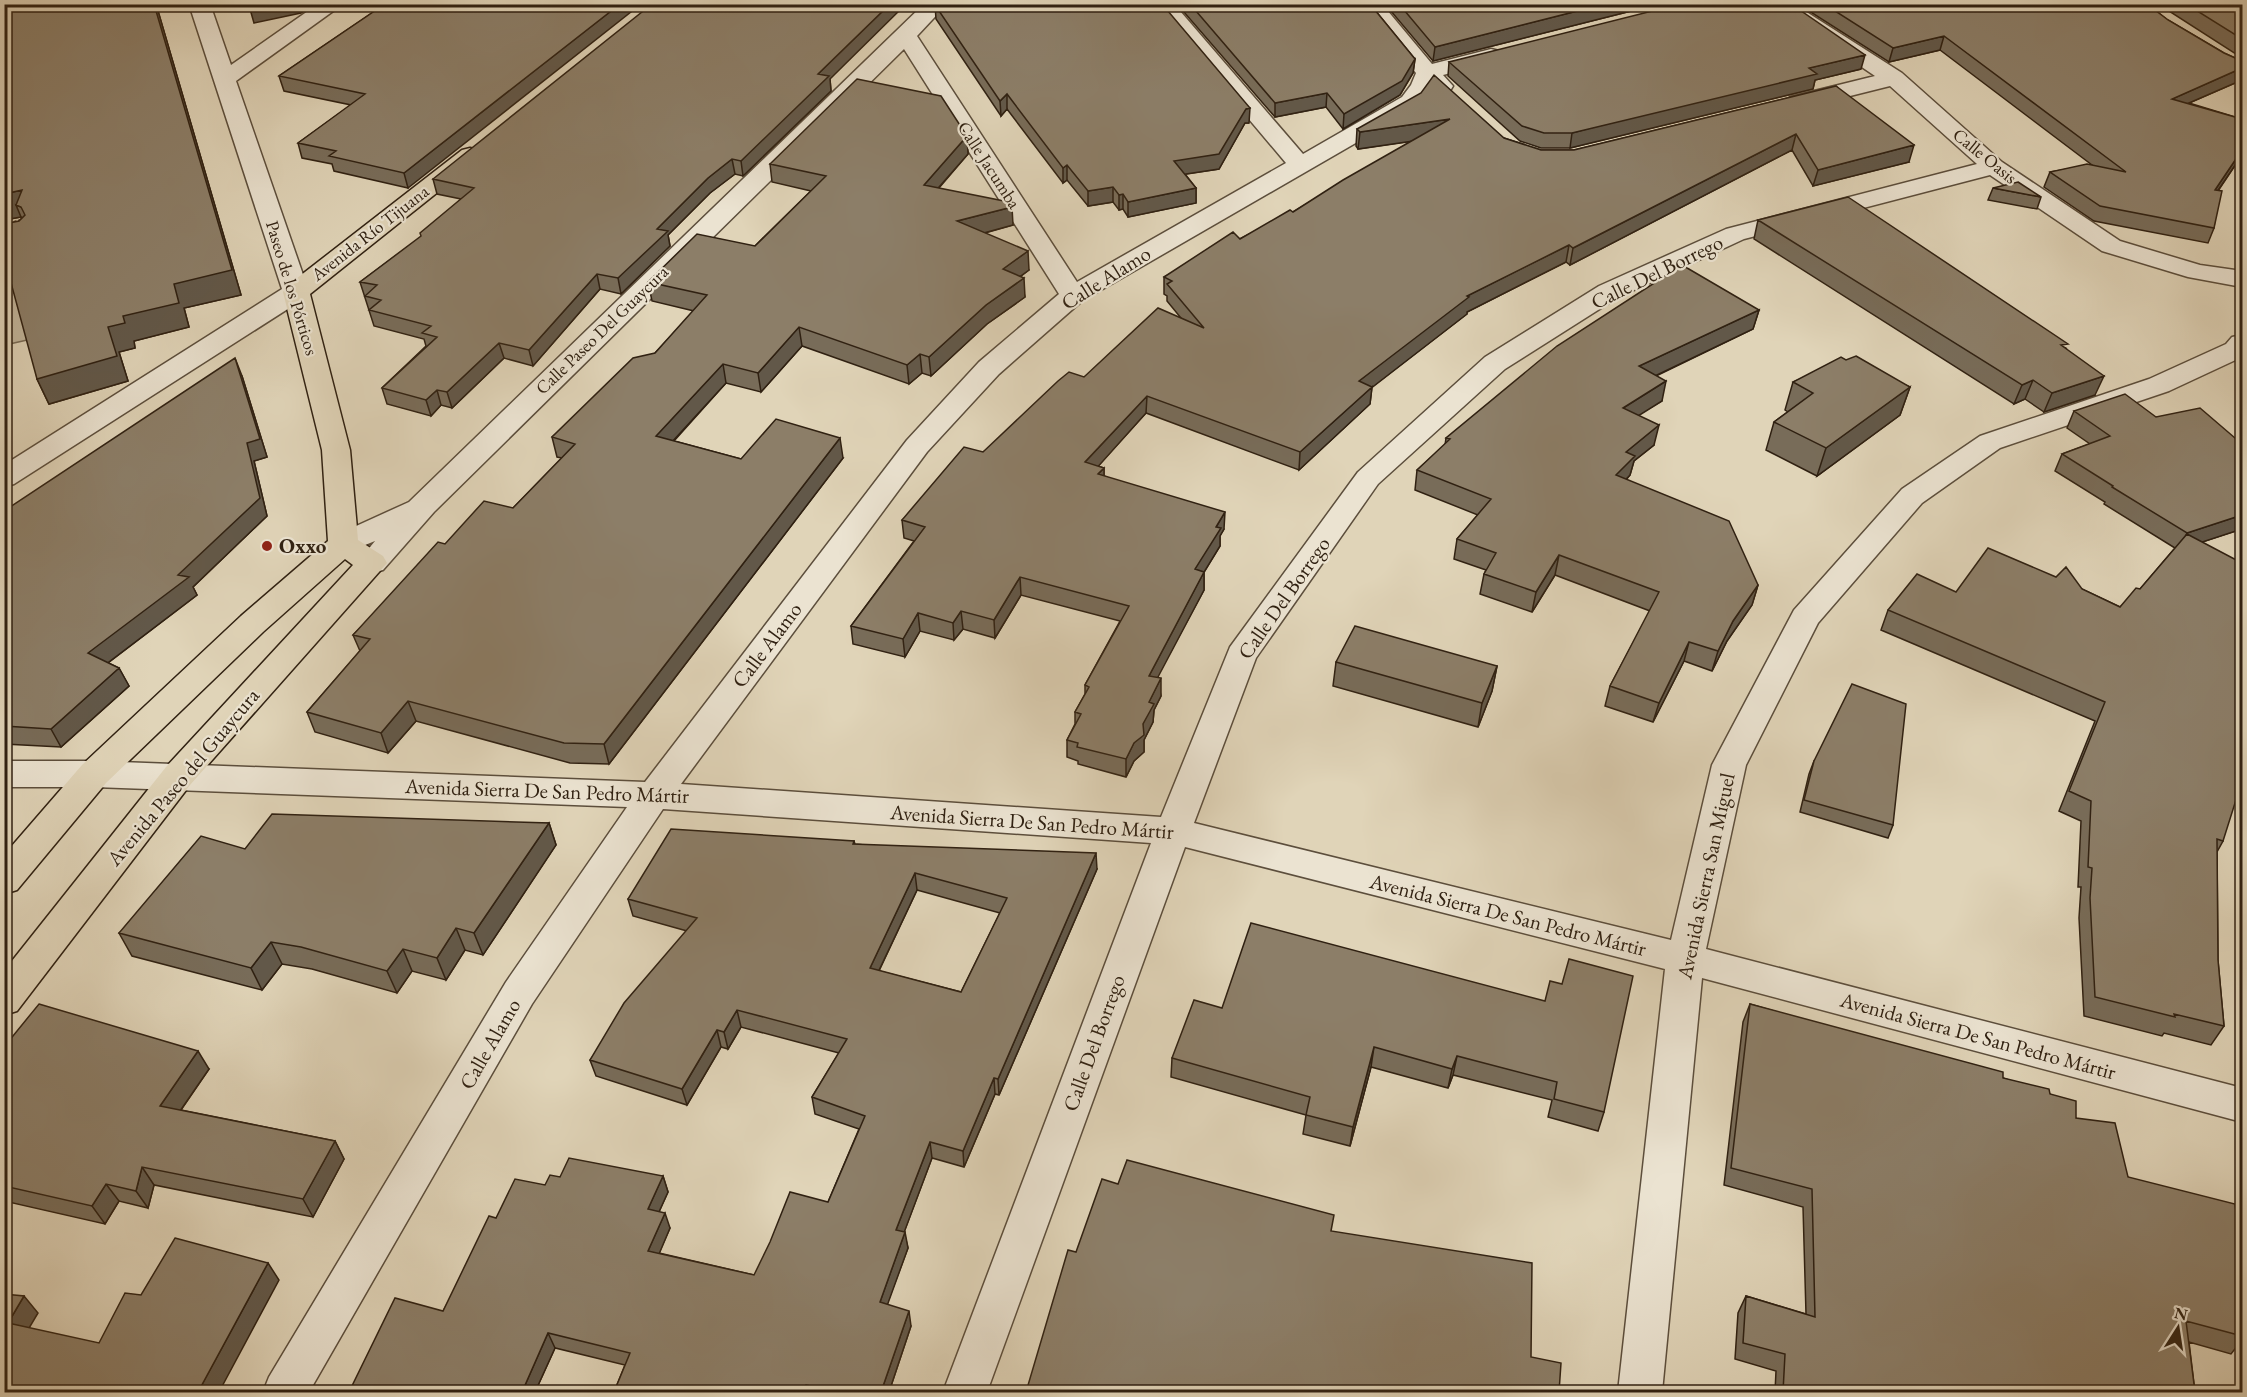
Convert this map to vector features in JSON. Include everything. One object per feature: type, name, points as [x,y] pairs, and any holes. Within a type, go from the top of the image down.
[{"type":"main road","name":"Avenida Río Tijuana","points":[[296,292],[482,144]]},
{"type":"main road","name":"Paseo de los Pórticos","points":[[296,292],[336,450],[343,544]]},
{"type":"main road","points":[[4,880],[94,774],[252,624],[343,544],[372,563]]},
{"type":"main road","name":"Avenida Paseo del Guaycura","points":[[4,1000],[178,776],[372,563]]},
{"type":"street","name":"Paseo de los Pórticos","points":[[199,4],[296,292]]},
{"type":"street","points":[[223,80],[333,4]]},
{"type":"street","name":"Calle Paseo Del Guaycura","points":[[372,563],[423,505],[937,4]]},
{"type":"street","points":[[1162,4],[1299,164]]},
{"type":"street","points":[[1370,4],[1427,72],[1461,103]]},
{"type":"street","name":"Calle Oasis","points":[[1779,4],[1894,78],[1994,167],[2111,246],[2197,272],[2242,279]]},
{"type":"street","name":"Calle Jacumba","points":[[905,34],[1073,295]]},
{"type":"street","points":[[1427,72],[1506,52]]},
{"type":"street","name":"Calle Alamo","points":[[285,1392],[519,993],[654,795],[917,446],[989,368],[1073,295],[1410,102],[1422,86],[1427,72]]},
{"type":"street","points":[[1778,106],[1894,78]]},
{"type":"street","name":"Calle Del Borrego","points":[[964,1392],[1241,655],[1368,478],[1496,363],[1608,292],[1735,234],[1994,167]]},
{"type":"street","name":"Avenida Río Tijuana","points":[[4,478],[296,292]]},
{"type":"street","name":"Avenida Sierra San Miguel","points":[[1640,1392],[1685,959],[1728,765],[1805,618],[1912,496],[1990,442],[2159,385],[2236,350],[2242,343]]},
{"type":"street","name":"Calle Paseo Del Guaycura","points":[[343,544],[423,505]]},
{"type":"street","name":"Avenida Sierra De San Pedro Mártir","points":[[4,774],[178,776],[654,795],[1173,831],[1685,959],[2242,1105]]},
{"type":"path","points":[[4,225],[19,221],[20,229]]},
{"type":"path","points":[[4,292],[18,279]]},
{"type":"shaded area","points":[[42,264],[54,334],[5,345],[4,272]]},
{"type":"building","points":[[4,4],[154,4],[232,270],[174,284],[179,303],[123,316],[125,323],[108,327],[117,356],[37,379],[4,257],[4,235],[9,223],[19,221],[25,215],[21,207],[16,205],[22,190],[4,194],[4,117],[10,110],[4,104]]},
{"type":"building","points":[[248,4],[270,4],[250,9]]},
{"type":"building","points":[[385,4],[620,4],[404,173],[329,156],[336,151],[298,143],[365,94],[279,76]]},
{"type":"building","points":[[652,4],[890,4],[818,74],[829,76],[741,161],[732,159],[708,178],[657,229],[668,231],[618,278],[597,274],[529,350],[499,343],[447,392],[437,390],[426,400],[382,388],[437,337],[422,333],[431,326],[369,310],[381,300],[365,296],[377,285],[360,282],[421,236],[420,233],[474,188],[433,179]]},
{"type":"building","points":[[1162,4],[1250,108],[1246,109],[1219,154],[1174,161],[1196,188],[1128,202],[1123,194],[1119,195],[1113,187],[1088,191],[1067,165],[1063,168],[1007,94],[1000,101],[935,5]]},
{"type":"building","points":[[1190,4],[1370,4],[1415,59],[1402,81],[1344,114],[1327,93],[1275,103]]},
{"type":"building","points":[[1399,4],[1605,4],[1435,47]]},
{"type":"building","points":[[1680,4],[1791,4],[1865,55],[1809,68],[1817,74],[1572,133],[1544,133],[1522,126],[1449,62]]},
{"type":"building","points":[[1824,4],[2147,4],[2168,20],[2242,61],[2242,68],[2172,99],[2242,119],[2242,150],[2215,190],[2222,191],[2214,228],[2100,206],[2050,172],[2087,164],[2126,172],[1944,36],[1893,48]]},
{"type":"building","points":[[2186,4],[2242,4],[2242,39]]},
{"type":"building","points":[[1434,75],[1504,138],[1541,150],[1574,150],[1836,86],[1914,145],[1818,170],[1796,134],[1573,248],[1569,245],[1467,296],[1469,297],[1359,381],[1372,387],[1300,452],[1147,396],[1085,462],[1104,468],[1098,474],[1225,512],[1216,527],[1221,528],[1195,569],[1204,572],[1149,676],[1161,678],[1149,702],[1154,704],[1143,724],[1144,735],[1134,743],[1126,759],[1077,747],[1078,743],[1067,740],[1081,714],[1075,712],[1089,687],[1085,685],[1129,606],[1020,577],[994,620],[961,611],[953,623],[918,613],[903,639],[851,626],[925,527],[902,520],[964,447],[983,452],[1058,381],[1069,372],[1084,377],[1158,308],[1204,328],[1167,284],[1172,281],[1164,277],[1233,232],[1240,239],[1290,210],[1293,212],[1343,180],[1450,119],[1360,132],[1357,129],[1421,93]]},
{"type":"building","points":[[857,79],[941,96],[967,136],[924,185],[1009,202],[1012,207],[957,221],[1028,251],[1003,269],[1024,278],[986,305],[929,357],[920,354],[907,365],[799,327],[758,373],[723,364],[656,436],[741,459],[776,419],[840,438],[604,744],[564,743],[408,701],[381,733],[307,712],[370,639],[353,635],[438,542],[445,544],[484,501],[513,508],[575,444],[552,437],[633,358],[655,353],[707,295],[648,282],[697,234],[755,246],[826,176],[770,164]]},
{"type":"building","points":[[2018,182],[2041,197],[1993,188]]},
{"type":"building","points":[[1848,197],[2068,344],[2061,345],[2104,376],[2052,393],[2033,380],[2022,385],[1758,220]]},
{"type":"building","points":[[1682,265],[1759,310],[1639,366],[1666,381],[1623,408],[1659,425],[1626,452],[1635,456],[1616,475],[1729,521],[1758,585],[1733,621],[1718,651],[1689,642],[1659,703],[1610,686],[1659,592],[1559,555],[1536,592],[1484,574],[1496,553],[1457,539],[1491,499],[1417,470],[1450,439],[1446,438],[1557,346]]},
{"type":"building","points":[[1856,356],[1910,387],[1826,448],[1774,422],[1813,393],[1793,382],[1841,357],[1846,360]]},
{"type":"building","points":[[235,358],[260,439],[247,443],[260,498],[178,575],[189,577],[88,653],[119,668],[51,729],[4,726],[4,511]]},
{"type":"building","points":[[2125,394],[2156,417],[2200,408],[2242,444],[2242,515],[2187,533],[2062,454],[2110,436],[2074,411]]},
{"type":"building","points":[[2187,534],[2242,563],[2242,781],[2223,841],[2217,839],[2218,960],[2224,1026],[2174,1014],[2175,1017],[2095,997],[2090,898],[2092,868],[2088,867],[2091,801],[2069,791],[2105,702],[1888,610],[1917,574],[1956,592],[1988,548],[2056,577],[2066,567],[2082,589],[2120,607],[2136,588],[2140,589]]},
{"type":"building","points":[[1355,626],[1497,666],[1482,703],[1336,662]]},
{"type":"building","points":[[1852,684],[1906,704],[1893,825],[1804,800],[1814,761]]},
{"type":"building","points":[[272,814],[549,823],[474,933],[456,928],[437,958],[403,949],[387,971],[301,947],[271,942],[251,968],[119,933],[201,836],[245,849]]},
{"type":"building","points":[[671,829],[854,841],[853,844],[1096,853],[998,1079],[994,1078],[963,1151],[930,1142],[896,1230],[905,1232],[880,1302],[909,1311],[881,1392],[843,1392],[806,1385],[803,1392],[614,1392],[630,1353],[548,1333],[522,1392],[349,1392],[395,1298],[443,1311],[489,1216],[496,1218],[515,1179],[545,1185],[550,1175],[560,1177],[569,1158],[663,1176],[648,1209],[665,1213],[648,1251],[754,1275],[790,1192],[828,1202],[865,1116],[812,1097],[847,1039],[737,1010],[724,1032],[717,1030],[682,1089],[590,1060],[624,1003],[697,918],[628,899]],"holes":[[[915,873],[1007,898],[961,992],[870,968]]]},
{"type":"building","points":[[1251,923],[1545,1001],[1550,981],[1562,984],[1569,959],[1633,976],[1604,1112],[1554,1099],[1557,1082],[1457,1056],[1452,1069],[1374,1047],[1353,1127],[1306,1115],[1310,1097],[1172,1058],[1194,1000],[1222,1008]]},
{"type":"building","points":[[39,1004],[198,1051],[160,1106],[335,1141],[303,1199],[142,1167],[136,1191],[106,1184],[92,1206],[4,1186],[4,1047]]},
{"type":"building","points":[[1750,1004],[2003,1072],[2003,1078],[2049,1089],[2050,1094],[2076,1101],[2076,1118],[2115,1123],[2128,1177],[2235,1204],[2242,1256],[2242,1271],[2239,1270],[2242,1336],[2186,1321],[2195,1392],[1783,1392],[1785,1354],[1743,1343],[1746,1296],[1815,1317],[1812,1189],[1731,1168]]},
{"type":"building","points":[[1127,1160],[1334,1215],[1331,1231],[1532,1263],[1531,1357],[1561,1363],[1559,1392],[1026,1392],[1068,1250],[1076,1252],[1102,1179],[1118,1184]]},
{"type":"building","points":[[175,1238],[268,1263],[198,1392],[4,1392],[4,1294],[24,1296],[8,1323],[99,1343],[125,1293],[141,1295]]},
{"type":"place","name":"Oxxo","points":[[267,546]]}]
